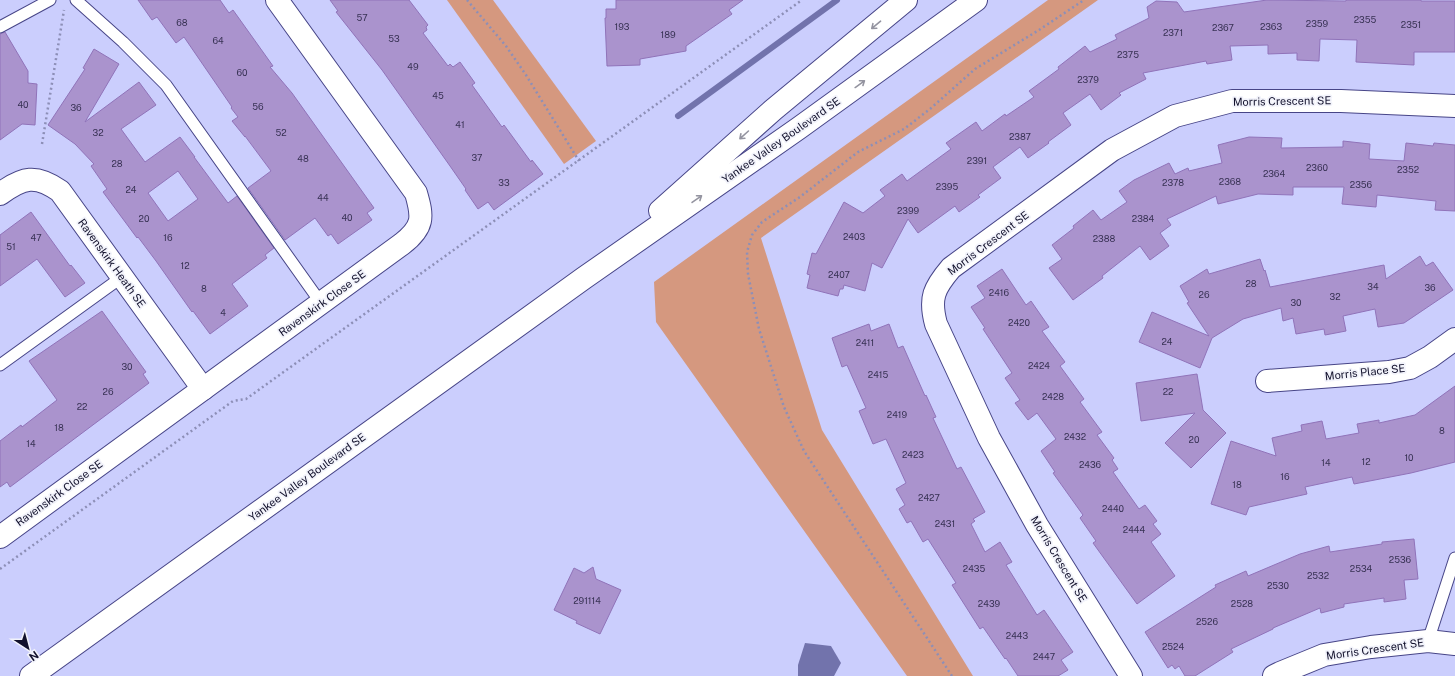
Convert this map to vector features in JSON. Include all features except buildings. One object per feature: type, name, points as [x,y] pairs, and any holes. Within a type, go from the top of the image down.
[{"type":"street","name":"Ravenskirk Close SE","points":[[0,536],[412,236],[421,223],[421,210],[416,192],[276,0]]},
{"type":"street","name":"Yankee Valley Boulevard SE","points":[[584,278],[773,110],[906,0]]},
{"type":"street","name":"Yankee Valley Boulevard SE","points":[[31,676],[584,278],[799,128],[976,0]]},
{"type":"street","name":"Morris Crescent SE","points":[[1131,676],[1037,525],[989,438],[936,324],[932,311],[934,295],[939,282],[951,268],[1112,150],[1175,116],[1232,101],[1341,101],[1455,106]]},
{"type":"street","name":"Ravenskirk Heath SE","points":[[0,194],[13,184],[36,180],[49,184],[60,192],[203,389]]},
{"type":"street","name":"Morris Place SE","points":[[1267,381],[1389,372],[1410,368],[1430,357],[1455,339]]},
{"type":"street","name":"Morris Crescent SE","points":[[1274,676],[1324,655],[1371,647],[1428,641],[1455,644]]},
{"type":"lane","points":[[0,26],[50,0]]},
{"type":"lane","points":[[76,0],[123,42],[166,85],[321,303]]},
{"type":"lane","points":[[0,365],[122,277]]},
{"type":"lane","points":[[1428,641],[1455,558]]},
{"type":"path","points":[[467,0],[506,46],[526,75],[579,161]]},
{"type":"path","points":[[0,569],[233,401],[246,400],[802,0]]},
{"type":"path","points":[[952,676],[804,451],[784,407],[759,329],[748,274],[747,252],[752,235],[762,222],[800,196],[858,152],[904,130],[976,69],[1084,0]]},
{"type":"path","points":[[42,144],[64,8]]},
{"type":"shaded area","points":[[447,0],[493,0],[596,141],[564,164]]},
{"type":"shaded area","points":[[1048,0],[1098,0],[761,238],[822,430],[973,676],[907,676],[656,322],[654,282]]},
{"type":"water","points":[[805,643],[831,646],[841,663],[834,676],[798,676],[798,665]]},
{"type":"waterway","points":[[678,116],[837,0]]}]
